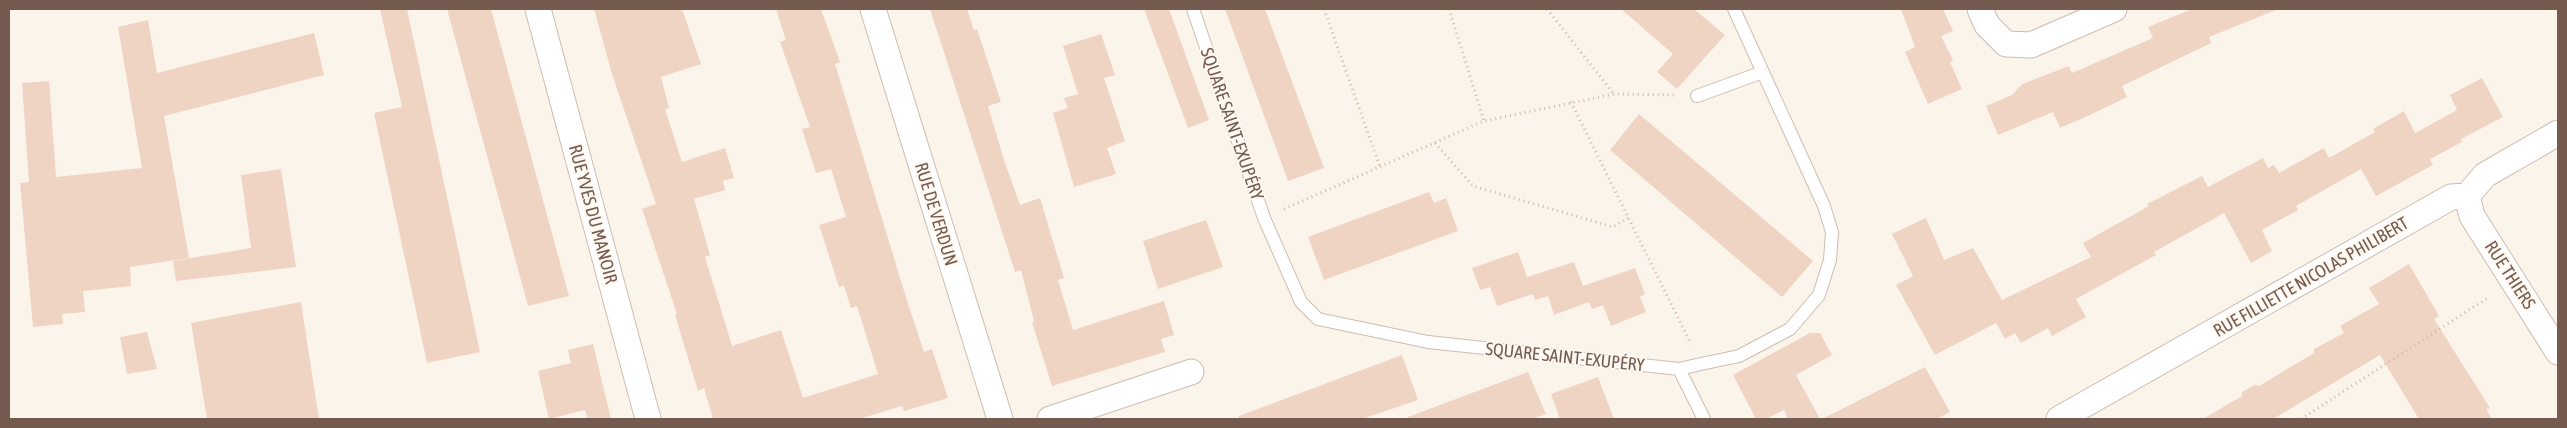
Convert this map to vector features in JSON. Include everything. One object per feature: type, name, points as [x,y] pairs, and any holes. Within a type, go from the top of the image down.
[{"type":"street","name":"RUE YVES DU MANOIR","points":[[538,9],[648,419]]},
{"type":"street","name":"RUE DE VERDUN","points":[[873,9],[1000,419]]},
{"type":"street","points":[[1980,9],[1987,25],[2006,44],[2031,45],[2114,9]]},
{"type":"street","points":[[2467,196],[2485,175],[2558,133]]},
{"type":"street","name":"RUE THIERS","points":[[2467,196],[2472,216],[2558,352]]},
{"type":"street","name":"RUE FILLIETTE NICOLAS PHILIBERT","points":[[2059,419],[2451,197],[2467,196]]},
{"type":"street","points":[[1050,419],[1191,372]]},
{"type":"lane","name":"SQUARE SAINT-EXUPÉRY","points":[[1193,9],[1264,218],[1301,302],[1318,319],[1428,342],[1679,369],[1739,356],[1790,328],[1819,296],[1830,260],[1832,232],[1824,206],[1734,9]]},
{"type":"lane","points":[[1698,96],[1763,72]]},
{"type":"lane","points":[[1679,369],[1704,419]]},
{"type":"path","points":[[1324,9],[1380,167]]},
{"type":"path","points":[[1449,9],[1484,121]]},
{"type":"path","points":[[1547,9],[1614,94]]},
{"type":"path","points":[[1264,218],[1484,121],[1614,94],[1698,96]]},
{"type":"path","points":[[1571,102],[1701,364]]},
{"type":"path","points":[[1435,143],[1473,186],[1613,227],[1628,218]]},
{"type":"path","points":[[2301,419],[2514,281]]},
{"type":"building","points":[[380,9],[407,9],[480,352],[427,363],[374,113],[402,107]]},
{"type":"building","points":[[447,9],[491,9],[569,296],[528,306]]},
{"type":"building","points":[[594,9],[682,9],[701,64],[661,77],[669,108],[665,109],[682,162],[725,148],[734,178],[723,181],[725,190],[694,199],[710,255],[705,257],[732,346],[781,330],[803,398],[878,374],[857,306],[851,308],[844,286],[839,287],[819,225],[846,217],[831,169],[816,173],[802,129],[810,127],[780,42],[786,40],[776,9],[821,9],[840,62],[835,64],[904,291],[924,352],[932,349],[948,398],[904,411],[902,406],[859,419],[713,419],[704,388],[698,391],[675,315],[677,314],[642,209],[656,204],[612,74]]},
{"type":"building","points":[[930,9],[967,9],[974,30],[977,29],[1001,102],[988,106],[1004,160],[1020,205],[1040,198],[1064,278],[1058,280],[1073,330],[1164,301],[1174,335],[1161,339],[1165,352],[1052,386],[1032,322],[1034,321],[1021,270],[1015,272]]},
{"type":"building","points":[[1144,9],[1169,9],[1209,120],[1188,128]]},
{"type":"building","points":[[1225,9],[1265,9],[1324,168],[1288,181]]},
{"type":"building","points":[[1621,9],[1694,9],[1725,35],[1677,89],[1657,72],[1673,54]]},
{"type":"building","points":[[1901,9],[1943,9],[1953,31],[1941,36],[1953,60],[1950,62],[1962,89],[1928,104],[1905,52],[1915,47]]},
{"type":"building","points":[[2192,9],[2276,10],[2209,37],[2211,43],[2122,86],[2127,97],[2090,115],[2060,128],[2053,112],[1998,135],[1986,106],[2012,95],[2022,84],[2069,66],[2072,73],[2153,38],[2148,27]]},
{"type":"building","points":[[148,20],[157,73],[314,33],[324,75],[164,116],[189,258],[130,267],[131,286],[83,291],[85,312],[62,314],[63,324],[33,327],[20,183],[29,182],[22,83],[49,81],[56,177],[142,168],[118,27]]},
{"type":"building","points":[[1101,34],[1115,75],[1104,78],[1125,141],[1107,148],[1116,174],[1074,187],[1053,113],[1068,108],[1064,98],[1078,94],[1063,46]]},
{"type":"building","points":[[2482,78],[2503,117],[2461,139],[2462,142],[2430,159],[2433,165],[2376,196],[2361,169],[2296,206],[2298,210],[2262,230],[2272,251],[2251,263],[2224,213],[2154,252],[2156,255],[2076,299],[2086,317],[2052,336],[2048,328],[2021,343],[2015,333],[2005,339],[1996,323],[1935,355],[1896,285],[1913,276],[1892,234],[1926,218],[1944,260],[1973,248],[2002,300],[2091,257],[2083,243],[2149,206],[2147,204],[2202,176],[2208,187],[2263,158],[2268,168],[2274,165],[2279,173],[2324,148],[2329,158],[2375,132],[2373,129],[2404,111],[2415,133],[2457,110],[2450,95]]},
{"type":"building","points":[[1639,114],[1813,261],[1782,297],[1610,150]]},
{"type":"building","points":[[281,169],[296,267],[176,281],[173,261],[251,248],[241,175]]},
{"type":"building","points":[[1429,192],[1434,203],[1446,198],[1458,231],[1324,280],[1308,237]]},
{"type":"building","points":[[1206,220],[1223,267],[1158,289],[1143,241]]},
{"type":"building","points":[[1518,252],[1527,277],[1574,262],[1583,286],[1635,268],[1645,294],[1640,297],[1646,312],[1611,326],[1603,305],[1592,309],[1589,302],[1554,315],[1548,296],[1535,300],[1533,294],[1497,306],[1490,287],[1480,290],[1472,268]]},
{"type":"building","points":[[2409,264],[2439,316],[2434,319],[2490,408],[2486,409],[2492,419],[2419,419],[2380,355],[2273,419],[2203,419],[2242,396],[2242,392],[2255,385],[2259,386],[2314,353],[2314,349],[2344,333],[2340,326],[2379,304],[2369,288]]},
{"type":"building","points":[[301,302],[319,419],[207,419],[191,323]]},
{"type":"building","points":[[147,332],[157,369],[127,374],[120,337]]},
{"type":"building","points":[[1810,333],[1820,333],[1832,355],[1796,375],[1820,419],[1788,419],[1784,410],[1766,419],[1756,419],[1733,375]]},
{"type":"building","points":[[593,344],[611,419],[588,419],[585,410],[549,419],[538,371],[571,363],[568,350]]},
{"type":"building","points":[[1402,355],[1418,400],[1362,419],[1239,419],[1239,416]]},
{"type":"building","points":[[1925,367],[1950,412],[1936,419],[1822,419]]},
{"type":"building","points":[[1528,372],[1546,414],[1532,419],[1408,419],[1408,417]]},
{"type":"building","points":[[1598,377],[1614,419],[1560,419],[1551,394]]}]
